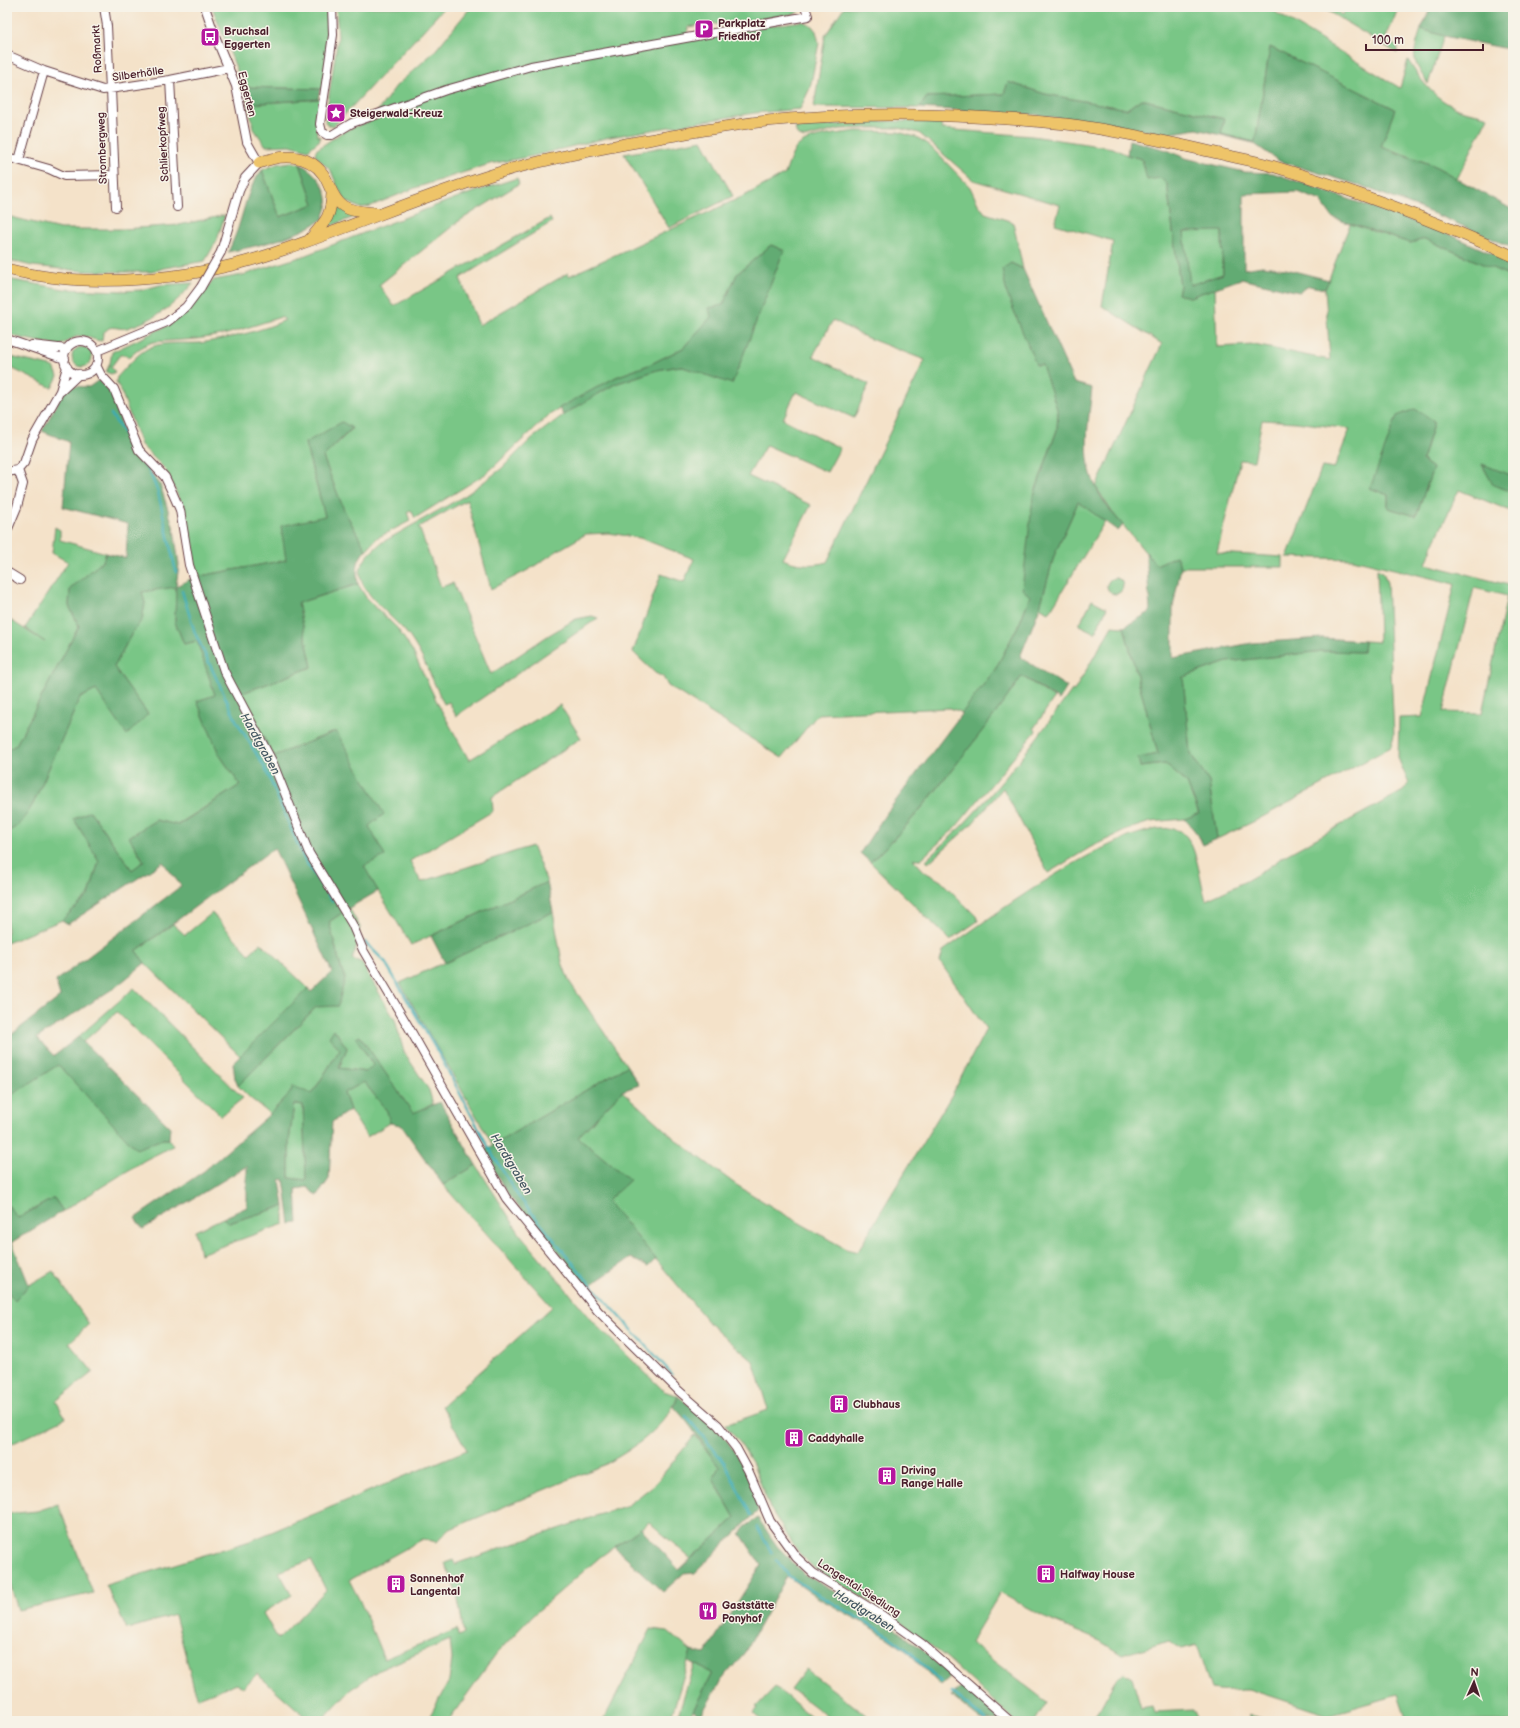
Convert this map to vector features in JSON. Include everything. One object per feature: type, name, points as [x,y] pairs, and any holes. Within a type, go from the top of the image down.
[{"type":"main road","points":[[7,268],[20,272],[81,279],[145,279],[205,270],[237,264],[268,255],[463,184],[514,168],[612,146],[701,130],[800,118],[940,115],[1069,125],[1169,142],[1270,165],[1434,222],[1513,256]]},
{"type":"main road","points":[[258,163],[269,159],[286,156],[310,162],[323,174],[332,193],[342,206],[358,212],[379,214]]},
{"type":"main road","points":[[309,240],[326,222],[332,209],[332,193]]},
{"type":"main road","points":[[7,273],[20,272]]},
{"type":"street","name":"Roßmarkt","points":[[104,7],[107,26],[111,89]]},
{"type":"street","name":"Eggerten","points":[[205,7],[215,36],[229,68],[237,93],[247,142],[258,163]]},
{"type":"street","points":[[332,7],[334,35],[320,124],[322,132],[327,135],[332,135],[358,121],[446,90],[531,66],[808,16],[805,7]]},
{"type":"street","name":"Silberhölle","points":[[7,55],[44,72],[103,90],[170,80],[229,68]]},
{"type":"street","points":[[19,160],[44,72]]},
{"type":"street","name":"Schlierkopfweg","points":[[170,80],[177,207]]},
{"type":"street","name":"Strombergweg","points":[[111,89],[116,207]]},
{"type":"street","points":[[7,157],[49,169],[64,176],[114,175]]},
{"type":"street","points":[[97,351],[166,322],[186,307],[202,287],[221,252],[244,178],[258,163]]},
{"type":"street","points":[[7,339],[66,363],[73,372],[78,374]]},
{"type":"street","points":[[21,344],[67,349],[77,341],[89,342],[97,351],[98,356],[96,365],[89,372]]},
{"type":"street","points":[[60,392],[66,363],[67,349]]},
{"type":"street","name":"Langental-Siedlung","points":[[96,365],[101,375],[114,389],[140,450],[165,477],[180,510],[189,565],[224,671],[272,760],[308,853],[352,924],[363,950],[506,1198],[598,1311],[679,1391],[718,1425],[739,1454],[748,1470],[768,1516],[796,1558],[813,1573],[883,1616],[922,1644],[1010,1721]]},
{"type":"street","points":[[7,472],[18,470],[24,463],[32,440],[60,392],[78,374],[94,372],[101,375]]},
{"type":"street","points":[[7,531],[17,506],[23,484],[18,470]]},
{"type":"street","points":[[7,572],[20,580]]},
{"type":"green space","points":[[212,7],[327,7],[329,47],[323,89],[245,87],[242,75],[238,73]]},
{"type":"green space","points":[[336,7],[445,7],[334,126],[328,126],[325,121],[338,37]]},
{"type":"green space","points":[[471,7],[803,7],[803,9],[794,14],[719,25],[713,23],[688,27],[687,38],[802,21],[811,25],[816,31],[819,43],[810,88],[800,109],[755,113],[610,137],[533,156],[490,164],[415,188],[371,206],[360,208],[346,201],[339,190],[331,171],[315,155],[316,150],[344,131],[377,119],[393,110],[377,112],[396,86],[434,52]]},
{"type":"green space","points":[[844,7],[1267,7],[1400,88],[1408,60],[1425,84],[1438,97],[1454,107],[1464,111],[1488,117],[1457,179],[1433,165],[1381,146],[1395,109],[1270,47],[1255,142],[1221,134],[1224,119],[1141,99],[1127,109],[1045,94],[1008,82],[1004,94],[927,97],[919,108],[814,107],[825,36]]},
{"type":"green space","points":[[1321,7],[1330,7],[1342,15],[1346,7],[1399,7],[1385,40],[1398,47],[1397,53]]},
{"type":"green space","points":[[1431,7],[1513,7],[1513,50],[1444,36],[1421,29]]},
{"type":"green space","points":[[1421,29],[1444,36],[1428,84],[1418,69],[1415,58],[1416,46]]},
{"type":"green space","points":[[1270,47],[1395,109],[1381,147],[1433,165],[1513,210],[1513,248],[1442,217],[1362,186],[1279,161],[1253,143],[1197,129],[1166,134],[1038,115],[919,108],[927,97],[1004,94],[1008,82],[1045,94],[1127,109],[1141,99],[1224,119],[1221,134],[1255,142]]},
{"type":"green space","points":[[245,87],[320,89],[318,99],[248,104]]},
{"type":"green space","points":[[321,99],[316,121],[317,136],[320,136],[320,140],[308,150],[290,145],[266,146],[254,129],[248,104]]},
{"type":"green space","points":[[888,121],[941,122],[942,129],[1032,136],[1113,148],[1127,155],[1142,159],[1167,184],[1180,286],[1178,294],[1190,297],[1215,288],[1217,347],[1254,345],[1330,360],[1325,289],[1350,224],[1410,243],[1425,239],[1513,277],[1513,476],[1482,465],[1493,484],[1513,492],[1513,512],[1459,490],[1433,545],[1426,564],[1513,586],[1513,1721],[1407,1721],[1398,1695],[1328,1715],[1248,1689],[1211,1689],[1196,1645],[1182,1649],[1169,1641],[1122,1655],[1100,1641],[1052,1621],[1000,1593],[970,1643],[1047,1702],[1035,1721],[1015,1721],[947,1658],[887,1612],[815,1569],[800,1554],[770,1508],[753,1464],[741,1444],[725,1425],[768,1410],[753,1361],[711,1325],[607,1201],[629,1180],[578,1137],[622,1091],[675,1139],[735,1184],[782,1213],[846,1249],[858,1252],[953,1093],[986,1029],[940,962],[943,951],[1059,872],[1095,852],[1129,837],[1158,829],[1180,831],[1186,836],[1194,852],[1206,900],[1255,876],[1282,857],[1403,791],[1409,784],[1398,758],[1399,718],[1422,717],[1455,584],[1353,559],[1287,557],[1322,467],[1334,469],[1350,429],[1296,422],[1262,420],[1254,461],[1240,460],[1217,553],[1283,557],[1283,567],[1181,567],[1176,556],[1156,565],[1112,512],[1096,487],[1162,344],[1102,306],[1113,241],[1055,224],[1060,205],[973,180],[919,133],[898,128],[840,129],[804,138],[797,135],[795,128]],"holes":[[[1434,421],[1422,460],[1433,468],[1416,516],[1388,508],[1388,495],[1370,488]],[[1474,588],[1507,596],[1482,713],[1443,712]]]},
{"type":"green space","points":[[856,131],[898,132],[916,137],[927,143],[970,187],[978,204],[985,213],[1013,222],[1023,269],[1011,263],[1058,412],[1057,430],[1033,498],[1030,596],[1020,622],[996,668],[963,713],[950,708],[818,714],[782,758],[668,686],[663,677],[655,673],[633,652],[661,574],[684,582],[694,559],[640,538],[609,533],[586,534],[530,569],[491,589],[467,500],[419,527],[441,587],[453,583],[491,674],[549,635],[576,619],[592,616],[598,618],[456,716],[449,702],[444,704],[424,661],[409,636],[373,599],[362,583],[360,570],[364,561],[381,543],[466,495],[501,469],[530,440],[563,415],[615,384],[657,370],[680,366],[732,383],[782,255],[785,251],[771,245],[737,274],[723,305],[683,348],[651,364],[616,377],[549,415],[487,473],[415,518],[411,510],[407,512],[410,521],[377,538],[366,550],[344,510],[323,457],[352,429],[305,443],[325,516],[286,560],[195,577],[186,513],[165,469],[141,445],[121,391],[116,382],[117,377],[137,356],[151,347],[163,344],[200,343],[221,339],[255,331],[285,320],[281,317],[227,334],[197,339],[153,342],[143,346],[128,358],[126,355],[120,355],[111,367],[115,372],[111,374],[106,372],[110,363],[112,352],[171,324],[183,314],[214,280],[243,275],[303,256],[456,198],[517,178],[519,184],[459,221],[379,285],[394,306],[550,218],[552,222],[460,278],[479,325],[568,273],[569,276],[746,195],[785,174],[796,148],[807,140],[833,134]],"holes":[[[833,320],[865,337],[925,360],[827,562],[816,564],[794,563],[783,559],[811,505],[748,476],[766,445],[827,472],[840,448],[783,419],[796,392],[854,418],[869,384],[813,356]]]},
{"type":"green space","points":[[702,140],[733,196],[669,228],[624,154]]},
{"type":"green space","points":[[1129,140],[1167,150],[1185,158],[1245,172],[1273,173],[1444,232],[1513,263],[1513,277],[1425,239],[1410,243],[1333,218],[1321,201],[1298,192],[1244,194],[1244,269],[1262,266],[1286,269],[1329,280],[1325,289],[1309,286],[1299,292],[1241,279],[1190,297],[1178,294],[1180,286],[1167,184],[1160,178],[1147,180],[1142,159],[1127,155]],"holes":[[[1222,231],[1223,274],[1190,285],[1184,232]]]},
{"type":"green space","points":[[291,162],[300,164],[314,204],[280,217],[262,170],[277,164]]},
{"type":"green space","points":[[300,164],[311,171],[324,187],[327,207],[323,219],[312,226],[289,236],[228,252],[238,228],[250,190],[262,170],[280,217],[314,204]]},
{"type":"green space","points":[[336,204],[357,216],[328,227],[327,225],[335,213]]},
{"type":"green space","points":[[225,215],[217,240],[205,261],[164,268],[152,272],[82,271],[32,266],[7,260],[7,216],[60,229],[123,229],[179,225]]},
{"type":"green space","points":[[1222,230],[1223,274],[1189,286],[1184,232]]},
{"type":"green space","points":[[771,245],[785,251],[782,255],[732,384],[680,366],[657,370],[615,384],[563,415],[559,408],[616,377],[651,364],[683,348],[711,317],[709,308],[723,305],[737,274]]},
{"type":"green space","points":[[1011,263],[1023,269],[1074,383],[1092,388],[1087,438],[1087,450],[1091,475],[1101,497],[1123,525],[1118,531],[1078,502],[1054,556],[1040,607],[1020,657],[1067,687],[1059,700],[1022,676],[991,720],[927,801],[906,826],[870,862],[860,853],[885,815],[996,668],[1020,622],[1030,596],[1022,589],[1033,498],[1057,430],[1058,412],[1042,365],[1036,365],[1007,294],[1002,269]]},
{"type":"green space","points":[[7,279],[64,289],[123,291],[142,290],[160,285],[193,283],[179,298],[156,316],[125,328],[109,328],[103,333],[102,341],[80,336],[59,346],[17,337],[7,333]]},
{"type":"green space","points":[[78,347],[86,347],[92,353],[92,361],[86,367],[78,367],[72,361],[72,353]]},
{"type":"green space","points":[[7,356],[54,367],[58,376],[52,388],[7,366]]},
{"type":"green space","points":[[99,380],[113,394],[127,442],[160,484],[174,529],[179,565],[176,586],[195,577],[286,560],[281,526],[325,516],[305,443],[342,422],[352,428],[323,457],[344,510],[366,550],[360,557],[357,575],[358,584],[298,603],[312,667],[240,694],[274,756],[336,731],[384,814],[369,826],[385,856],[364,866],[378,891],[329,922],[345,978],[338,1006],[316,1007],[238,1086],[235,1079],[233,1063],[308,988],[311,992],[332,972],[274,848],[136,951],[145,963],[117,986],[37,1038],[54,1056],[78,1037],[170,1127],[169,1139],[163,1139],[136,1149],[58,1065],[7,1098],[7,1038],[60,997],[56,981],[181,886],[163,862],[68,924],[62,920],[89,895],[99,861],[74,819],[90,811],[132,870],[144,861],[129,837],[156,820],[178,825],[240,785],[219,754],[197,701],[215,695],[197,641],[184,644],[175,622],[176,587],[142,592],[145,603],[142,620],[132,633],[114,667],[148,714],[127,735],[96,690],[80,698],[33,804],[21,823],[7,833],[7,750],[16,745],[79,626],[69,606],[70,589],[103,561],[106,553],[126,558],[128,524],[63,507],[69,442],[42,431],[64,391],[71,386],[89,387]]},
{"type":"green space","points":[[1415,409],[1434,421],[1422,460],[1433,468],[1416,516],[1388,508],[1388,495],[1370,488],[1397,416]]},
{"type":"green space","points":[[1482,464],[1513,476],[1513,492],[1493,485]]},
{"type":"green space","points":[[1078,502],[1105,521],[1049,613],[1040,607],[1054,556]]},
{"type":"green space","points":[[55,527],[60,530],[60,540],[106,553],[103,561],[70,589],[69,606],[79,626],[16,745],[7,750],[7,618],[45,642],[25,628],[68,562],[52,553]]},
{"type":"green space","points":[[1146,552],[1156,565],[1176,556],[1181,567],[1173,607],[1173,658],[1252,643],[1322,638],[1364,641],[1363,652],[1323,651],[1227,662],[1183,677],[1190,753],[1209,782],[1217,839],[1203,845],[1198,835],[1185,819],[1199,813],[1187,783],[1165,764],[1140,767],[1138,758],[1158,754],[1124,627],[1150,612]]},
{"type":"green space","points":[[1377,569],[1383,572],[1387,583],[1394,735],[1391,747],[1257,820],[1217,839],[1209,782],[1190,753],[1183,677],[1227,662],[1323,651],[1363,652],[1364,641],[1379,642]]},
{"type":"green space","points":[[1112,578],[1118,578],[1123,583],[1121,592],[1118,594],[1112,594],[1107,589],[1107,583]]},
{"type":"green space","points":[[358,584],[367,599],[397,628],[412,650],[438,704],[469,760],[560,705],[581,738],[492,797],[493,811],[410,861],[421,882],[532,846],[547,882],[411,945],[363,866],[369,826],[336,731],[274,756],[240,694],[312,667],[298,603]]},
{"type":"green space","points":[[176,586],[175,622],[184,644],[197,641],[215,695],[197,701],[219,754],[240,785],[177,825],[156,820],[129,837],[144,862],[132,870],[90,811],[74,819],[99,861],[89,895],[62,920],[7,943],[7,833],[21,823],[33,804],[80,698],[96,690],[148,714],[114,667],[132,633],[142,620],[145,603],[142,592]]},
{"type":"green space","points":[[1092,600],[1107,608],[1095,633],[1079,625]]},
{"type":"green space","points":[[1112,626],[1124,627],[1158,754],[1140,767],[1165,764],[1187,783],[1199,814],[1185,819],[1150,822],[1129,829],[1091,847],[1048,873],[1003,788],[971,825],[928,863],[926,860],[947,841],[1004,779],[1072,690],[1074,691]]},
{"type":"green space","points":[[1022,676],[1054,698],[1034,728],[1036,731],[955,828],[921,859],[913,859],[925,872],[941,881],[976,916],[978,921],[950,940],[870,862],[906,826],[948,776]]},
{"type":"green space","points":[[547,882],[553,912],[445,963],[431,936]]},
{"type":"green space","points":[[349,908],[360,927],[357,945],[352,959],[361,962],[395,1020],[404,1052],[429,1090],[433,1104],[413,1114],[360,1036],[357,1038],[373,1065],[366,1072],[339,1068],[347,1048],[334,1029],[340,1049],[312,1094],[290,1093],[270,1114],[238,1086],[345,978],[329,922]]},
{"type":"green space","points":[[553,912],[562,962],[569,981],[627,1066],[493,1145],[400,983]]},
{"type":"green space","points":[[212,913],[249,954],[261,943],[308,988],[240,1056],[145,963],[136,951],[173,924],[185,935]]},
{"type":"green space","points":[[134,988],[243,1098],[221,1116],[117,1012],[83,1042],[78,1037]]},
{"type":"green space","points":[[334,1029],[347,1048],[339,1068],[366,1072],[373,1065],[356,1038],[360,1036],[413,1113],[440,1102],[476,1165],[443,1185],[401,1125],[390,1123],[387,1111],[364,1082],[344,1093],[350,1110],[332,1122],[329,1179],[318,1195],[313,1193],[308,1187],[296,1189],[298,1223],[290,1224],[284,1179],[280,1180],[284,1206],[229,1223],[223,1218],[247,1207],[247,1166],[143,1229],[135,1218],[204,1171],[270,1114],[290,1093],[293,1086],[312,1094],[340,1049],[329,1037]],"holes":[[[294,1104],[303,1105],[306,1180],[289,1178],[289,1141]]]},
{"type":"green space","points":[[58,1064],[136,1148],[163,1139],[169,1139],[173,1146],[145,1160],[63,1211],[54,1198],[18,1218],[7,1204],[7,1098]]},
{"type":"green space","points":[[627,1066],[639,1085],[622,1091],[578,1137],[630,1180],[607,1201],[656,1259],[648,1267],[631,1258],[586,1288],[561,1255],[509,1196],[483,1151]]},
{"type":"green space","points":[[364,1082],[387,1111],[390,1123],[367,1137],[350,1110],[344,1093]]},
{"type":"green space","points":[[294,1104],[303,1104],[306,1180],[289,1178],[289,1141]]},
{"type":"green space","points":[[476,1165],[520,1234],[597,1326],[664,1391],[678,1396],[673,1407],[665,1418],[648,1436],[606,1464],[448,1530],[437,1542],[423,1539],[349,1580],[360,1601],[384,1659],[457,1629],[458,1636],[464,1634],[457,1594],[445,1563],[453,1560],[455,1564],[628,1505],[654,1485],[695,1435],[719,1467],[713,1479],[735,1518],[691,1559],[649,1522],[600,1557],[532,1616],[496,1654],[448,1721],[427,1721],[449,1681],[452,1659],[450,1640],[379,1670],[350,1690],[321,1721],[304,1721],[307,1718],[257,1674],[243,1688],[237,1683],[198,1698],[175,1615],[127,1629],[106,1585],[250,1541],[467,1450],[442,1406],[552,1307],[443,1185]],"holes":[[[311,1560],[326,1590],[278,1639],[263,1613],[292,1595],[279,1572]]]},
{"type":"green space","points":[[54,1198],[63,1211],[12,1242],[29,1285],[15,1301],[7,1291],[7,1204],[18,1218]]},
{"type":"green space","points":[[284,1206],[284,1224],[200,1254],[195,1231],[223,1218],[229,1223]]},
{"type":"green space","points":[[53,1271],[89,1324],[69,1343],[93,1372],[56,1401],[66,1418],[7,1446],[7,1291],[15,1300],[29,1285]]},
{"type":"green space","points":[[678,1396],[710,1421],[729,1443],[748,1477],[753,1489],[758,1511],[695,1573],[683,1574],[663,1592],[614,1547],[641,1528],[679,1570],[735,1518],[713,1478],[719,1467],[692,1428],[674,1407]]},
{"type":"green space","points":[[58,1504],[93,1593],[18,1610],[7,1574],[7,1514],[37,1511]]},
{"type":"green space","points":[[758,1518],[777,1546],[804,1574],[886,1622],[918,1646],[952,1676],[941,1686],[908,1652],[876,1630],[815,1596],[787,1576],[745,1652],[721,1681],[701,1715],[693,1711],[712,1673],[688,1661],[691,1651],[705,1654],[761,1565],[740,1533],[745,1527]]},
{"type":"green space","points":[[651,1629],[668,1631],[691,1651],[670,1721],[603,1721]]},
{"type":"green space","points":[[694,1664],[712,1673],[688,1721],[677,1718]]},
{"type":"green space","points":[[806,1669],[871,1719],[870,1721],[833,1721],[791,1689]]},
{"type":"green space","points":[[1123,1673],[1132,1678],[1141,1708],[1152,1706],[1154,1712],[1193,1710],[1198,1721],[1093,1721],[1117,1677]]},
{"type":"green space","points":[[962,1686],[1003,1721],[982,1721],[951,1696]]},
{"type":"green space","points":[[775,1687],[817,1721],[762,1721],[754,1713],[758,1708],[756,1707]]},
{"type":"green space","points":[[1248,1714],[1263,1719],[1283,1719],[1305,1715],[1310,1721],[1244,1721],[1250,1719]]},
{"type":"waterway","points":[[111,414],[149,471],[158,492],[176,572]]},
{"type":"waterway","name":"Hardtgraben","points":[[182,591],[195,633],[237,722],[265,768],[304,859],[332,901]]},
{"type":"waterway","name":"Hardtgraben","points":[[365,942],[385,962],[440,1056],[490,1150],[518,1196],[586,1279],[672,1374]]},
{"type":"waterway","name":"Hardtgraben","points":[[686,1416],[724,1462],[751,1515]]},
{"type":"waterway","name":"Hardtgraben","points":[[757,1527],[772,1553]]},
{"type":"waterway","name":"Hardtgraben","points":[[776,1559],[789,1576],[817,1594],[882,1631],[910,1652],[941,1682]]},
{"type":"waterway","name":"Hardtgraben","points":[[951,1692],[986,1721]]},
{"type":"place","name":"Parkplatz Friedhof","points":[[704,29]]},
{"type":"place","name":"Bruchsal Eggerten","points":[[210,37]]},
{"type":"place","name":"Steigerwald-Kreuz","points":[[336,113]]},
{"type":"place","name":"Clubhaus","points":[[839,1404]]},
{"type":"place","name":"Caddyhalle","points":[[794,1438]]},
{"type":"place","name":"Driving Range Halle","points":[[887,1476]]},
{"type":"place","name":"Halfway House","points":[[1046,1574]]},
{"type":"place","name":"Sonnenhof Langental","points":[[396,1584]]},
{"type":"place","name":"Gaststätte Ponyhof","points":[[708,1611]]}]
